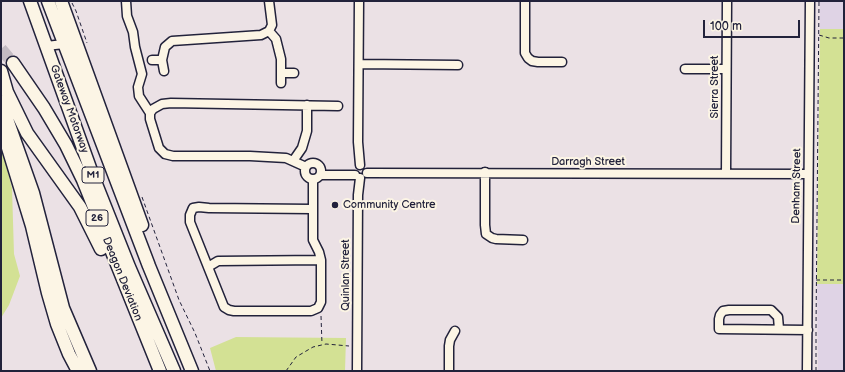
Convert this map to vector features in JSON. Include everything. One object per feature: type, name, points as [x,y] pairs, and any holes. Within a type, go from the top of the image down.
[{"type":"highway","name":"Gateway Motorway","points":[[30,1],[94,179],[126,260],[174,371]]},
{"type":"highway","name":"Gateway Motorway","points":[[48,1],[149,266],[192,371]]},
{"type":"highway","points":[[61,1],[149,246],[149,266]]},
{"type":"highway","name":"Deagon Deviation","points":[[13,63],[44,108],[66,145],[83,180],[160,371]]},
{"type":"highway","points":[[1,71],[7,92],[16,113],[27,133],[80,207],[148,343]]},
{"type":"highway","points":[[1,102],[33,193],[63,308],[90,371]]},
{"type":"highway","points":[[1,125],[32,226],[48,294],[57,324],[69,354],[78,371]]},
{"type":"street","points":[[126,1],[127,16],[133,32],[142,74],[138,87],[139,96],[150,113],[150,119],[159,148],[165,154],[173,156],[250,156],[286,158],[306,168]]},
{"type":"street","points":[[164,71],[162,60],[165,47],[172,41],[261,35],[268,31],[272,25],[269,1]]},
{"type":"street","name":"Quinlan Street","points":[[357,371],[357,172],[360,1]]},
{"type":"street","points":[[525,1],[525,53],[528,58],[532,61],[538,62],[562,62]]},
{"type":"street","name":"Sierra Street","points":[[726,174],[727,1]]},
{"type":"street","name":"Denham Street","points":[[807,371],[810,1]]},
{"type":"street","points":[[268,31],[276,39],[281,59],[281,83]]},
{"type":"street","points":[[46,46],[64,44]]},
{"type":"street","points":[[152,60],[162,60]]},
{"type":"street","points":[[359,64],[458,66]]},
{"type":"street","points":[[686,68],[726,69]]},
{"type":"street","points":[[281,73],[294,73]]},
{"type":"street","points":[[150,113],[153,109],[162,104],[171,103],[338,106]]},
{"type":"street","points":[[293,161],[302,148],[307,131],[307,105]]},
{"type":"street","points":[[306,168],[312,163],[317,164],[318,174],[312,209],[312,240],[319,252],[321,260],[321,302],[318,308],[311,311],[228,310],[224,307],[190,222],[190,215],[193,208],[312,209]]},
{"type":"street","name":"Darragh Street","points":[[357,172],[365,167],[367,172],[808,174]]},
{"type":"street","points":[[306,168],[306,175],[357,172]]},
{"type":"street","points":[[485,172],[486,234],[496,239],[523,240]]},
{"type":"street","points":[[208,266],[218,261],[321,260]]},
{"type":"street","points":[[779,329],[778,317],[771,310],[729,310],[723,311],[720,314],[719,329],[808,330]]},
{"type":"street","points":[[449,371],[449,346],[454,331]]},
{"type":"path","points":[[816,371],[818,1]]},
{"type":"path","points":[[818,34],[829,38],[844,38]]},
{"type":"path","points":[[816,280],[844,280]]},
{"type":"path","points":[[318,308],[321,311],[322,344]]},
{"type":"path","points":[[286,371],[296,357],[313,347],[322,344],[349,346]]},
{"type":"shaded area","points":[[820,1],[844,1],[844,29],[820,29]]},
{"type":"shaded area","points":[[817,284],[844,284],[844,371],[818,371]]},
{"type":"green space","points":[[820,29],[844,29],[844,284],[817,284]]},
{"type":"green space","points":[[1,145],[12,188],[14,254],[20,276],[9,305],[1,318]]},
{"type":"green space","points":[[236,337],[346,338],[345,371],[216,371],[210,348]]},
{"type":"tunnel","points":[[1,49],[13,63]]},
{"type":"place","name":"Community Centre","points":[[335,205]]}]
